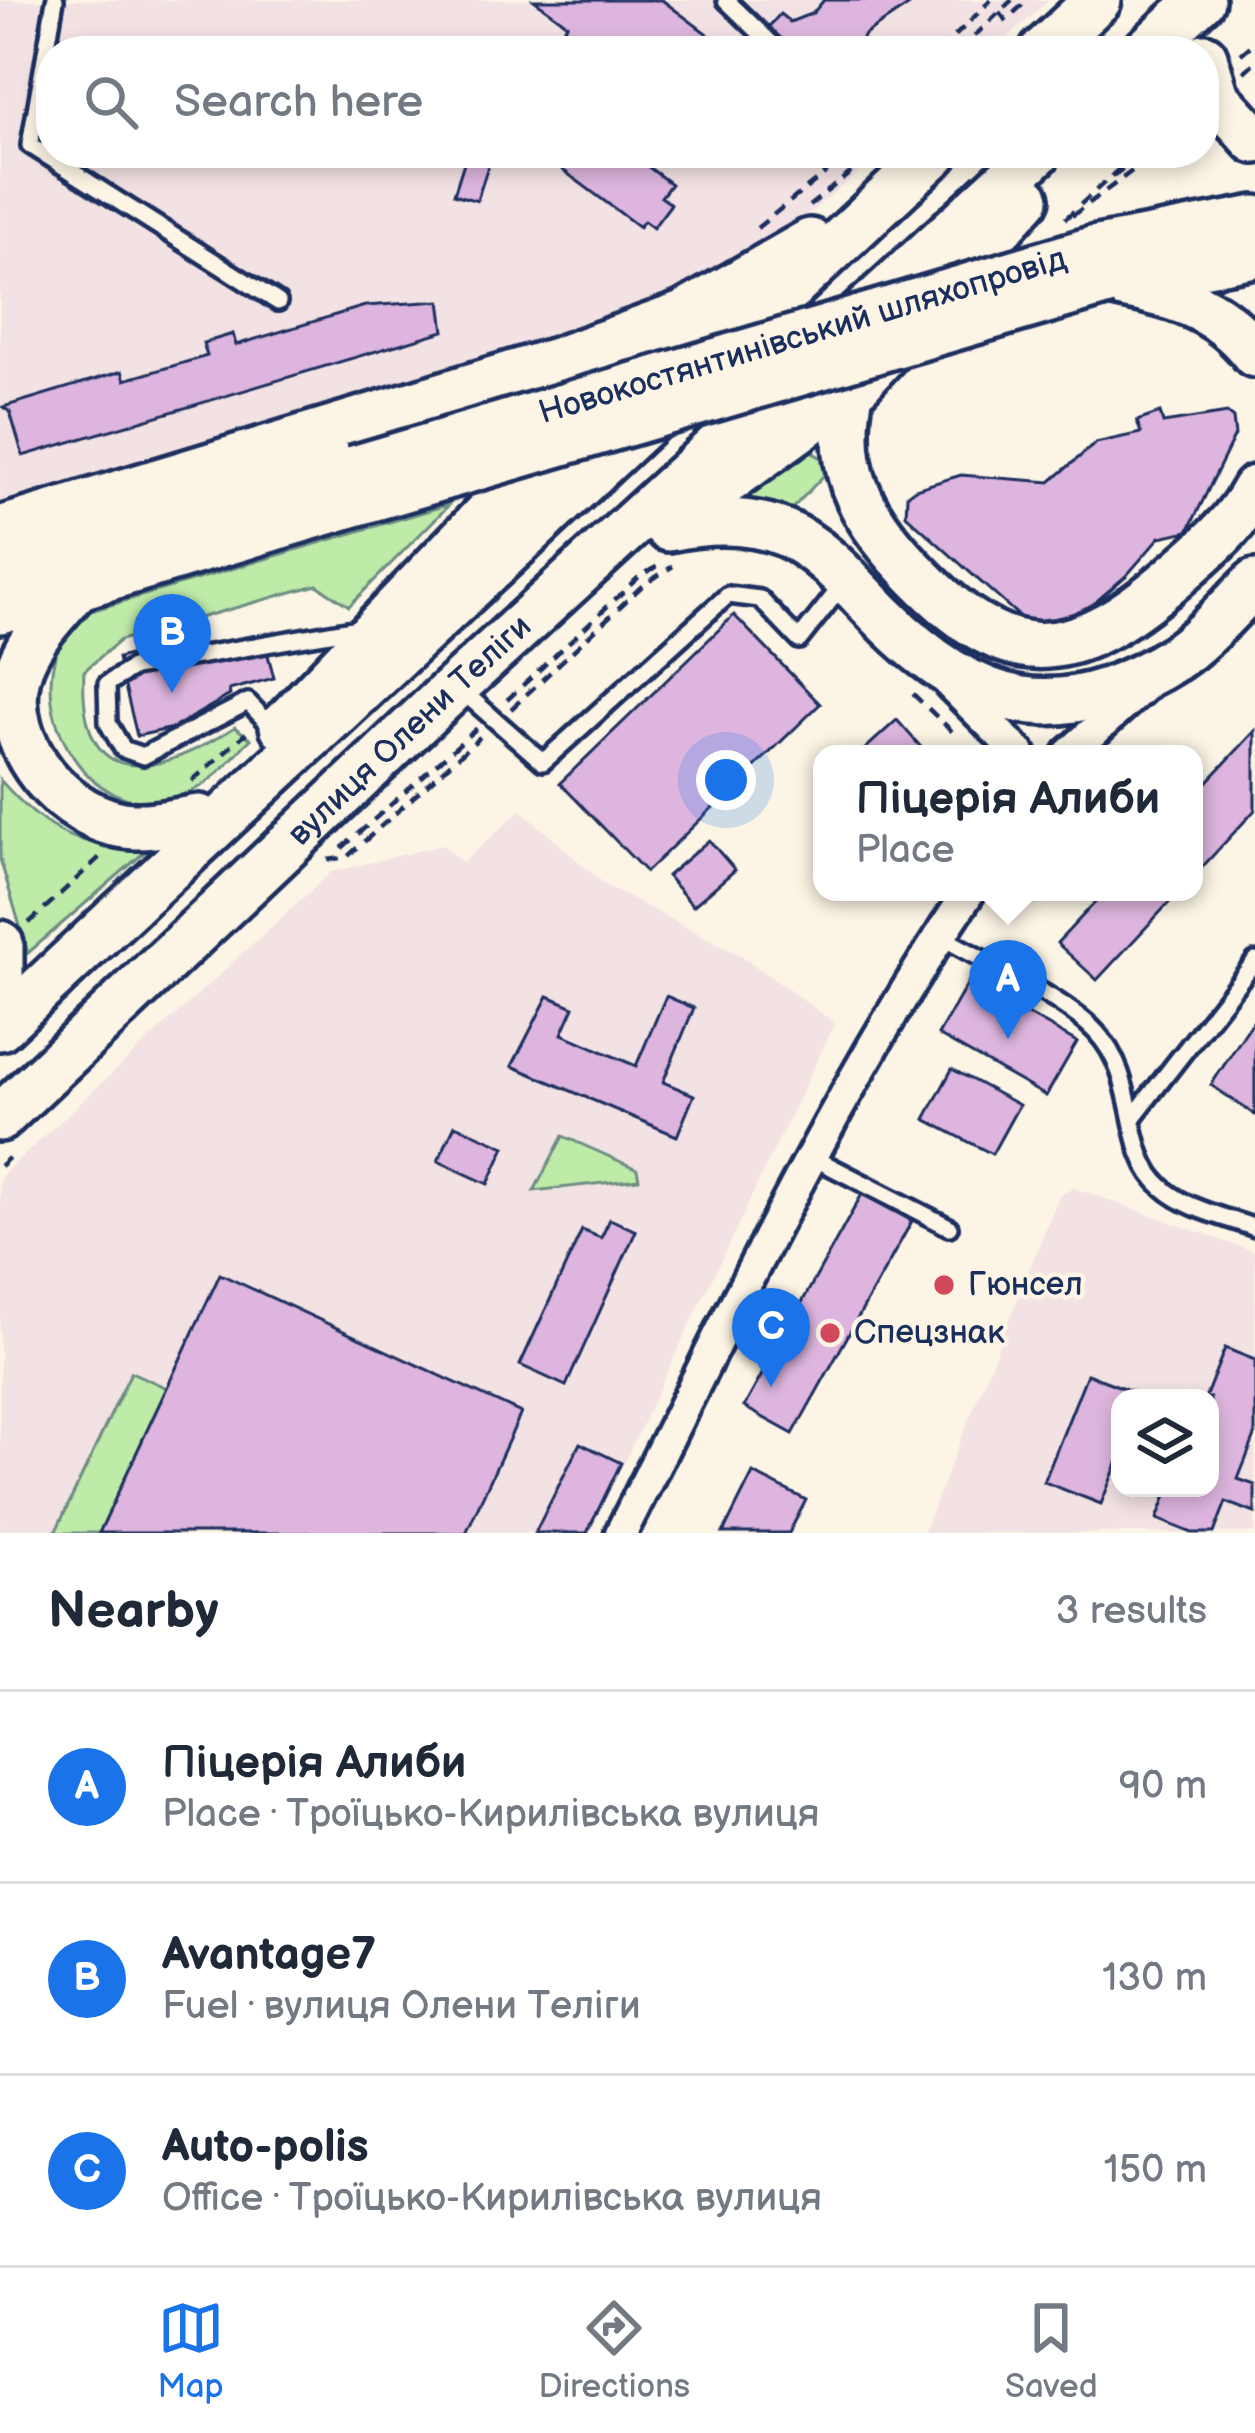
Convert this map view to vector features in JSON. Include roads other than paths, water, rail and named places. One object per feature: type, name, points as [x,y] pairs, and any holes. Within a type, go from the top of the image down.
[{"type":"main road","points":[[1059,36],[1098,0]]},
{"type":"main road","points":[[1164,36],[1204,0]]},
{"type":"main road","points":[[1174,36],[1204,0]]},
{"type":"main road","points":[[1216,36],[1210,20],[1221,0]]},
{"type":"main road","points":[[1219,100],[1255,140]]},
{"type":"main road","points":[[112,924],[192,802],[511,490],[662,359],[910,168]]},
{"type":"main road","name":"вулиця Олени Теліги","points":[[0,1027],[913,168]]},
{"type":"main road","name":"вулиця Олени Теліги","points":[[8,1134],[456,686],[1021,168]]},
{"type":"main road","points":[[667,543],[850,392],[1054,168]]},
{"type":"main road","name":"Новокостянтинівський шляхопровід","points":[[359,485],[1087,251],[1255,219]]},
{"type":"main road","points":[[0,530],[559,360],[683,315],[810,242]]},
{"type":"main road","points":[[1087,251],[1208,309],[1255,354]]},
{"type":"main road","name":"Новокостянтинівський шляхопровід","points":[[1087,251],[1255,254]]},
{"type":"main road","points":[[850,392],[844,454],[862,514],[926,586],[991,638],[1064,644],[1118,623],[1207,548],[1243,512],[1255,489]]},
{"type":"main road","points":[[0,575],[359,485]]},
{"type":"main road","points":[[0,610],[359,485]]},
{"type":"main road","points":[[456,686],[705,520],[765,527],[798,541],[846,580],[911,646],[976,686],[1050,704],[1086,701],[1114,691],[1179,656],[1255,584]]},
{"type":"main road","points":[[79,585],[36,636],[16,678],[17,727],[42,778],[84,811],[132,826],[192,802]]},
{"type":"main road","points":[[0,984],[10,937]]},
{"type":"street","points":[[911,646],[1011,745]]},
{"type":"street","points":[[1080,745],[1179,656]]},
{"type":"street","points":[[622,1533],[880,1026],[963,901]]},
{"type":"lane","points":[[49,36],[55,0]]},
{"type":"lane","points":[[726,0],[763,36]]},
{"type":"lane","points":[[36,110],[30,145],[36,149]]},
{"type":"lane","points":[[66,168],[278,302]]},
{"type":"lane","points":[[456,686],[543,762],[728,596],[760,599],[800,640],[846,580]]},
{"type":"lane","points":[[264,730],[248,702],[143,756],[123,749],[108,722],[106,683],[134,667],[373,627]]},
{"type":"lane","points":[[940,936],[1093,1028],[1121,1069],[1136,1144],[1160,1186],[1178,1199],[1255,1228]]},
{"type":"lane","points":[[1134,1116],[1255,961]]},
{"type":"lane","points":[[810,1156],[949,1227]]},
{"type":"place","name":"Avantage7","points":[[172,693]]},
{"type":"place","name":"Піцерія Алиби","points":[[1008,1039]]},
{"type":"place","name":"Гюнсел","points":[[944,1285]]},
{"type":"place","name":"Спецзнак","points":[[830,1333]]},
{"type":"place","name":"Auto-polis","points":[[771,1387]]}]
